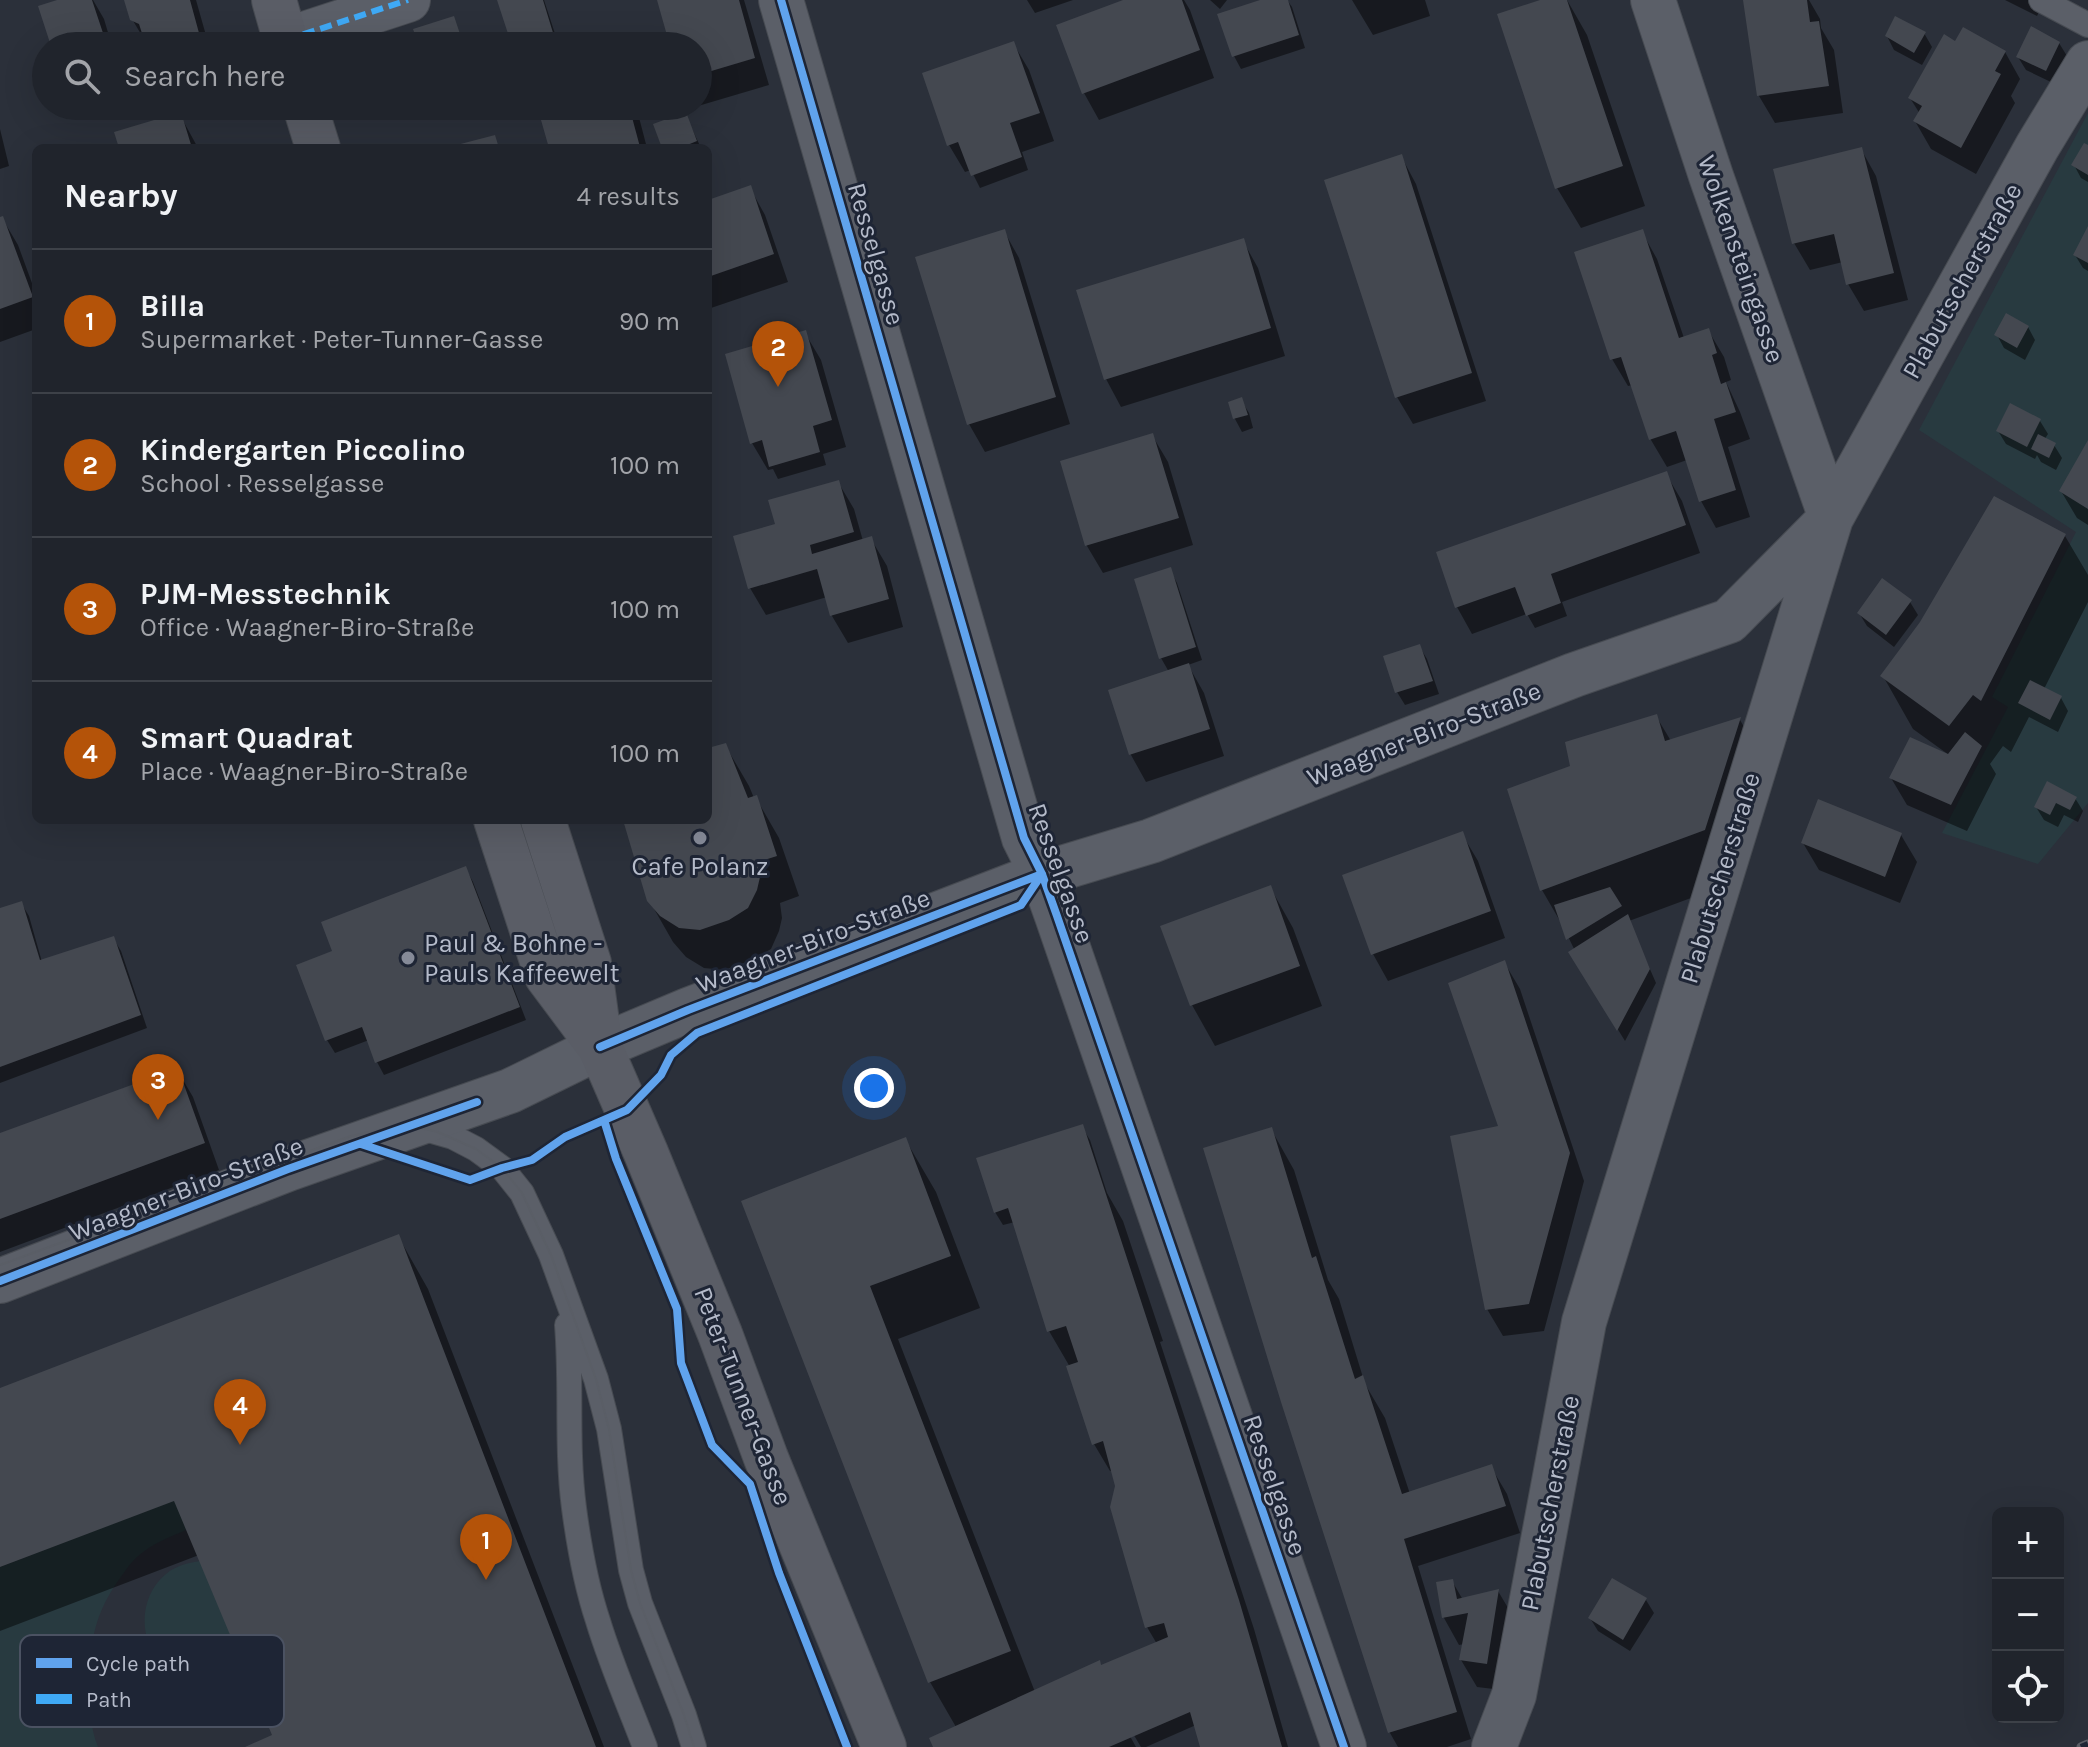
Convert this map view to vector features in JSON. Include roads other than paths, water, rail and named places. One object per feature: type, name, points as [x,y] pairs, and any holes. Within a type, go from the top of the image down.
[{"type":"main road","points":[[309,120],[317,144]]},
{"type":"main road","name":"Peter-Tunner-Gasse","points":[[497,824],[547,976],[600,1047],[732,1364],[766,1458],[884,1747]]},
{"type":"main road","name":"Peter-Tunner-Gasse","points":[[544,824],[589,963],[600,1047]]},
{"type":"street","points":[[282,29],[408,0]]},
{"type":"street","name":"Resselgasse","points":[[781,0],[1024,838],[1042,874],[1344,1747]]},
{"type":"street","name":"Wolkensteingasse","points":[[1653,0],[1831,518]]},
{"type":"street","name":"Plabutscherstraße","points":[[1494,1747],[1514,1695],[1584,1322],[1831,518],[2037,147],[2088,63]]},
{"type":"street","name":"Waagner-Biro-Straße","points":[[0,1281],[288,1169],[510,1091],[600,1047],[688,1010],[1042,874],[1151,841],[1574,675],[1729,621],[1831,518]]},
{"type":"lane","points":[[2041,0],[2088,25]]},
{"type":"lane","points":[[412,1126],[453,1137],[502,1168],[522,1193],[551,1255],[596,1379],[609,1429],[631,1570],[640,1603],[694,1747]]},
{"type":"lane","points":[[564,1293],[569,1354],[570,1466],[584,1567],[598,1621],[645,1747]]},
{"type":"tram line","points":[[0,1265],[351,1136],[397,1126],[412,1126],[438,1132],[476,1149],[502,1168],[522,1193],[551,1255],[596,1379],[609,1429],[631,1570],[640,1603],[694,1747]]},
{"type":"railway","points":[[2081,1747],[2088,1744]]},
{"type":"place","name":"Kindergarten Piccolino","points":[[778,387]]},
{"type":"place","name":"Cafe Polanz","points":[[700,838]]},
{"type":"place","name":"Paul & Bohne - Pauls Kaffeewelt","points":[[408,958]]},
{"type":"place","name":"PJM-Messtechnik","points":[[158,1120]]},
{"type":"place","name":"Smart Quadrat","points":[[240,1445]]},
{"type":"place","name":"Billa","points":[[486,1580]]}]
